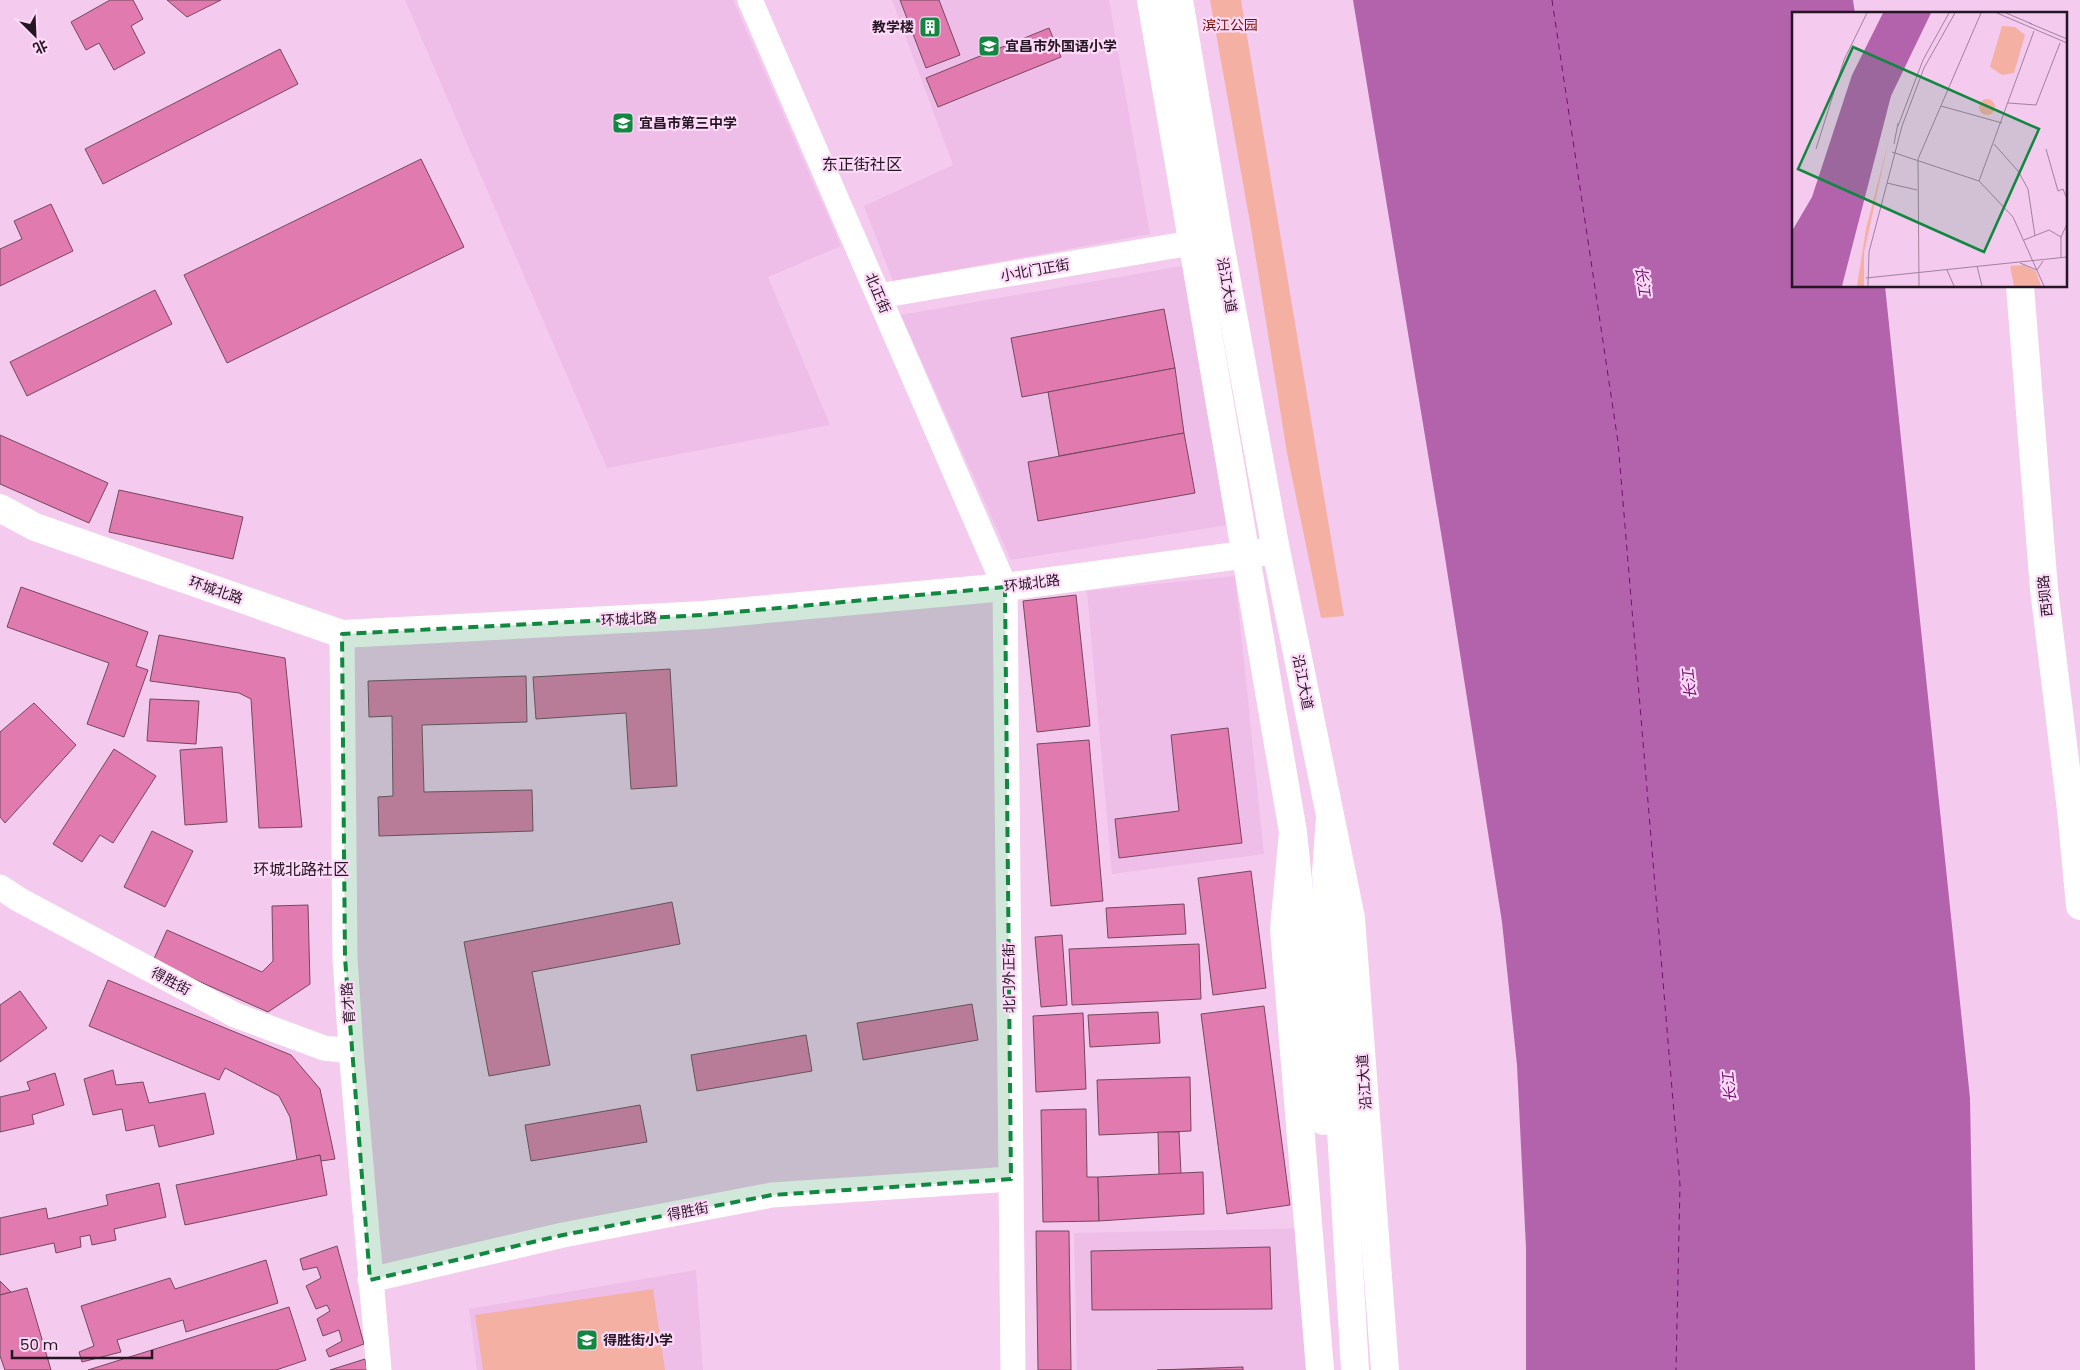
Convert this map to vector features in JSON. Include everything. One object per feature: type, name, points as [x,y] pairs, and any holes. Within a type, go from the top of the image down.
[{"type":"main road","name":"沿江大道","points":[[1150,0],[1293,832],[1284,929],[1320,1370]]},
{"type":"main road","name":"沿江大道","points":[[1179,0],[1219,238],[1276,550],[1351,918],[1385,1370]]},
{"type":"main road","name":"西坝路","points":[[2020,288],[2044,589],[2071,810],[2080,906]]},
{"type":"main road","name":"环城北路","points":[[0,508],[36,527],[342,634],[703,615],[1006,587],[1276,550]]},
{"type":"main road","points":[[1330,817],[1326,873],[1355,1370]]},
{"type":"main road","points":[[1293,832],[1324,1131],[1340,1370]]},
{"type":"street","name":"北正街","points":[[750,0],[1006,587]]},
{"type":"street","name":"小北门正街","points":[[879,296],[1191,243]]},
{"type":"street","name":"北门外正街","points":[[1006,587],[1013,1370]]},
{"type":"street","name":"育才路","points":[[342,634],[345,958],[351,1051],[379,1370]]},
{"type":"street","name":"得胜街","points":[[0,886],[18,899],[235,1015],[324,1048],[351,1051]]},
{"type":"street","name":"得胜街","points":[[370,1280],[563,1236],[772,1195],[1011,1178]]},
{"type":"highlighted area","points":[[1005,587],[1011,1179],[772,1195],[563,1235],[370,1280],[345,958],[342,634],[703,615]]},
{"type":"shaded area","name":"宜昌市第三中学","points":[[405,0],[733,0],[841,246],[768,277],[830,425],[607,468]]},
{"type":"shaded area","points":[[892,0],[1109,0],[1150,234],[893,281],[864,206],[953,165]]},
{"type":"shaded area","points":[[1188,265],[1227,525],[1011,560],[901,315]]},
{"type":"shaded area","points":[[1235,576],[1264,854],[1112,874],[1087,591]]},
{"type":"shaded area","points":[[1318,1228],[1316,1370],[1077,1370],[1074,1233]]},
{"type":"shaded area","name":"得胜街小学","points":[[696,1270],[703,1370],[477,1370],[469,1309]]},
{"type":"green space","name":"滨江公园","points":[[1210,0],[1241,0],[1344,616],[1321,618],[1287,453],[1251,228]]},
{"type":"green space","name":"得胜街小学","points":[[653,1289],[665,1370],[483,1370],[475,1315]]},
{"type":"water","name":"长江","points":[[1353,0],[1853,0],[1855,12],[1792,12],[1792,288],[1885,288],[1970,1098],[1975,1370],[1526,1370],[1526,1248],[1517,1065],[1502,922],[1444,551]]},
{"type":"building","points":[[110,0],[133,0],[143,19],[131,26],[145,53],[114,70],[99,43],[86,50],[71,22]]},
{"type":"building","points":[[167,0],[221,0],[187,17]]},
{"type":"building","name":"教学楼","points":[[900,0],[939,0],[960,55],[926,68]]},
{"type":"building","points":[[1049,28],[1061,57],[938,107],[926,78]]},
{"type":"building","points":[[280,49],[298,84],[103,184],[85,149]]},
{"type":"building","points":[[421,159],[464,247],[227,363],[184,275]]},
{"type":"building","points":[[51,204],[73,251],[0,286],[0,249],[22,239],[14,221]]},
{"type":"building","points":[[155,290],[172,324],[27,396],[10,362]]},
{"type":"building","points":[[1164,309],[1175,368],[1022,397],[1011,338]]},
{"type":"building","points":[[1175,368],[1184,433],[1059,456],[1048,392]]},
{"type":"building","points":[[1184,433],[1195,493],[1038,521],[1028,462]]},
{"type":"building","points":[[0,435],[108,483],[89,523],[0,484]]},
{"type":"building","points":[[119,490],[243,517],[233,559],[109,532]]},
{"type":"building","points":[[21,587],[148,632],[136,666],[148,670],[124,737],[87,724],[109,663],[7,627]]},
{"type":"building","points":[[1076,595],[1090,726],[1037,732],[1023,601]]},
{"type":"building","points":[[159,635],[285,658],[302,827],[259,828],[251,699],[239,693],[150,681]]},
{"type":"building","points":[[670,669],[677,786],[631,789],[626,713],[536,719],[533,677]]},
{"type":"building","points":[[526,676],[527,722],[422,725],[424,792],[532,790],[533,831],[379,836],[378,797],[393,796],[392,716],[369,717],[368,681]]},
{"type":"building","points":[[150,699],[199,701],[196,744],[147,741]]},
{"type":"building","points":[[34,703],[76,745],[5,823],[0,817],[0,732]]},
{"type":"building","points":[[1228,728],[1242,843],[1119,858],[1115,819],[1179,811],[1171,735]]},
{"type":"building","points":[[1089,740],[1103,901],[1051,906],[1037,744]]},
{"type":"building","points":[[222,747],[227,822],[185,825],[180,750]]},
{"type":"building","points":[[114,749],[156,776],[113,843],[100,835],[82,862],[53,844]]},
{"type":"building","points":[[152,831],[193,851],[165,907],[124,887]]},
{"type":"building","points":[[1251,871],[1266,988],[1213,995],[1198,878]]},
{"type":"building","points":[[672,902],[680,944],[532,972],[550,1065],[489,1076],[464,942]]},
{"type":"building","points":[[1184,904],[1186,934],[1108,938],[1106,908]]},
{"type":"building","points":[[308,905],[310,984],[268,1012],[153,961],[167,930],[262,972],[273,961],[272,906]]},
{"type":"building","points":[[1062,935],[1067,1005],[1041,1007],[1035,937]]},
{"type":"building","points":[[1199,944],[1201,999],[1072,1005],[1069,949]]},
{"type":"building","points":[[108,980],[291,1055],[320,1089],[335,1159],[321,1161],[320,1155],[297,1160],[290,1117],[279,1096],[225,1068],[219,1080],[89,1026]]},
{"type":"building","points":[[20,991],[47,1028],[0,1062],[0,1005]]},
{"type":"building","points":[[972,1004],[978,1040],[863,1060],[857,1023]]},
{"type":"building","points":[[1264,1006],[1290,1205],[1227,1214],[1201,1014]]},
{"type":"building","points":[[1158,1012],[1160,1043],[1090,1047],[1088,1015]]},
{"type":"building","points":[[1083,1013],[1086,1089],[1036,1092],[1033,1016]]},
{"type":"building","points":[[806,1035],[812,1071],[697,1091],[691,1055]]},
{"type":"building","points":[[113,1070],[116,1085],[143,1082],[149,1103],[205,1093],[214,1134],[159,1147],[154,1125],[126,1131],[122,1109],[93,1115],[84,1079]]},
{"type":"building","points":[[55,1073],[64,1105],[32,1115],[34,1124],[0,1132],[0,1097],[30,1090],[27,1082]]},
{"type":"building","points":[[1190,1077],[1191,1131],[1099,1135],[1097,1080]]},
{"type":"building","points":[[640,1105],[647,1142],[531,1161],[525,1125]]},
{"type":"building","points":[[1086,1109],[1087,1177],[1098,1177],[1099,1221],[1043,1222],[1041,1110]]},
{"type":"building","points":[[1158,1132],[1179,1132],[1181,1174],[1159,1175]]},
{"type":"building","points":[[320,1155],[327,1195],[185,1225],[176,1185]]},
{"type":"building","points":[[1203,1172],[1204,1214],[1099,1221],[1098,1177]]},
{"type":"building","points":[[159,1183],[166,1217],[114,1229],[116,1240],[92,1245],[90,1235],[80,1237],[81,1247],[56,1253],[54,1243],[0,1255],[0,1218],[46,1208],[48,1219],[108,1205],[106,1195]]},
{"type":"building","points":[[1036,1231],[1069,1231],[1071,1370],[1038,1370]]},
{"type":"building","points":[[337,1246],[364,1344],[329,1357],[326,1350],[342,1341],[339,1330],[323,1336],[317,1319],[330,1311],[327,1305],[316,1309],[306,1286],[321,1278],[317,1267],[303,1270],[300,1259]]},
{"type":"building","points":[[1270,1247],[1272,1309],[1092,1310],[1091,1251]]},
{"type":"building","points":[[266,1260],[278,1303],[186,1332],[183,1320],[117,1340],[121,1352],[82,1362],[79,1352],[94,1346],[81,1306],[170,1278],[175,1289]]},
{"type":"building","points":[[0,1281],[11,1292],[0,1295]]},
{"type":"building","points":[[27,1288],[51,1370],[5,1370],[0,1356],[0,1295]]},
{"type":"building","points":[[289,1307],[306,1360],[276,1370],[88,1370]]},
{"type":"building","points":[[365,1359],[367,1370],[330,1370]]},
{"type":"building","points":[[1243,1367],[1243,1370],[1157,1370]]},
{"type":"ferry route","points":[[1552,0],[1618,442],[1680,1185],[1676,1370]]},
{"type":"place","name":"教学楼","points":[[930,27]]},
{"type":"place","name":"宜昌市外国语小学","points":[[989,46]]},
{"type":"place","name":"宜昌市第三中学","points":[[623,123]]},
{"type":"place","name":"得胜街小学","points":[[587,1340]]},
{"type":"district","name":"东正街社区","points":[[862,164]]},
{"type":"district","name":"环城北路社区","points":[[301,869]]}]
